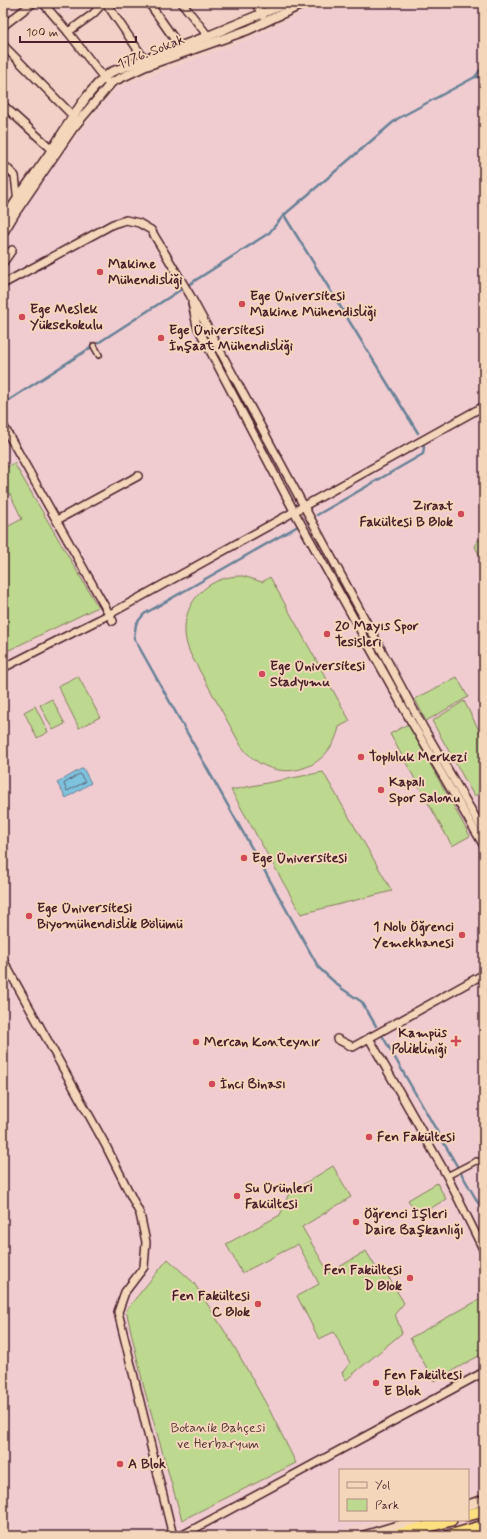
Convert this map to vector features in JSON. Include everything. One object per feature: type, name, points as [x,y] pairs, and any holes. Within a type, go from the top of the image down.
[{"type":"highway","points":[[469,1515],[484,1511]]},
{"type":"highway","points":[[394,1536],[447,1521]]},
{"type":"highway","points":[[449,1536],[484,1526]]},
{"type":"main road","points":[[469,1505],[484,1500]]},
{"type":"main road","points":[[364,1536],[415,1521]]},
{"type":"street","points":[[3,26],[33,3]]},
{"type":"street","points":[[43,3],[68,32],[109,86]]},
{"type":"street","points":[[68,32],[93,14],[103,3]]},
{"type":"street","points":[[106,3],[145,60]]},
{"type":"street","points":[[149,3],[180,47]]},
{"type":"street","points":[[182,3],[208,36]]},
{"type":"street","points":[[255,3],[263,15]]},
{"type":"street","name":"1776. Sokak","points":[[54,151],[73,116],[103,78],[111,72],[263,15],[287,3]]},
{"type":"street","name":"1776. Sokak","points":[[3,222],[54,151],[112,82],[146,66],[248,30],[305,3]]},
{"type":"street","points":[[3,45],[73,116]]},
{"type":"street","points":[[3,105],[54,151]]},
{"type":"street","points":[[3,164],[15,176],[18,202]]},
{"type":"street","name":"1776. Sokak","points":[[3,233],[18,202]]},
{"type":"street","points":[[3,284],[113,224],[126,220],[139,223],[151,230],[187,290],[416,712],[484,832]]},
{"type":"street","points":[[3,263],[12,250]]},
{"type":"street","points":[[187,290],[197,326],[295,513],[408,716],[484,846]]},
{"type":"street","points":[[94,346],[99,355]]},
{"type":"street","points":[[222,372],[230,368]]},
{"type":"street","points":[[242,411],[249,406]]},
{"type":"street","points":[[3,668],[110,614],[306,507],[484,406]]},
{"type":"street","points":[[3,424],[58,520],[113,621]]},
{"type":"street","points":[[58,520],[138,476]]},
{"type":"street","points":[[408,716],[416,712]]},
{"type":"street","points":[[3,960],[105,1144],[140,1214],[146,1242],[144,1267],[125,1292],[118,1312],[173,1536]]},
{"type":"street","points":[[337,1039],[353,1047],[484,974]]},
{"type":"street","points":[[369,1038],[447,1176],[484,1251]]},
{"type":"street","points":[[447,1176],[476,1161],[484,1162]]},
{"type":"street","points":[[181,1536],[484,1372]]},
{"type":"shaded area","points":[[57,3],[82,3],[67,15]]},
{"type":"shaded area","name":"Ege Üniversitesi","points":[[321,3],[484,3],[484,1490],[469,1495],[469,1469],[339,1469],[339,1521],[374,1521],[321,1536],[3,1536],[3,247],[19,214],[68,146],[117,88],[250,39]]},
{"type":"green space","points":[[14,463],[98,607],[3,653],[3,529],[22,519],[10,494],[3,497],[3,469]]},
{"type":"green space","points":[[484,537],[484,563],[475,547],[477,541]]},
{"type":"green space","name":"Ege Üniversitesi Stadyumu","points":[[243,576],[262,582],[270,577],[350,721],[339,727],[333,744],[323,757],[310,765],[296,770],[280,770],[265,766],[252,757],[240,744],[191,655],[186,640],[185,626],[188,613],[194,600],[203,590],[214,582]]},
{"type":"green space","points":[[78,676],[100,717],[79,728],[58,686]]},
{"type":"green space","points":[[457,677],[468,697],[426,721],[415,699]]},
{"type":"green space","points":[[52,699],[65,724],[53,730],[40,705]]},
{"type":"green space","points":[[464,701],[484,740],[484,790],[474,796],[432,721]]},
{"type":"green space","points":[[35,706],[48,732],[37,738],[24,712]]},
{"type":"green space","points":[[408,724],[470,836],[452,846],[390,734]]},
{"type":"green space","points":[[323,772],[392,891],[301,914],[231,790]]},
{"type":"green space","points":[[333,1166],[351,1197],[302,1227],[329,1273],[366,1251],[381,1276],[386,1273],[404,1303],[395,1314],[402,1333],[346,1380],[342,1373],[350,1363],[334,1332],[319,1339],[297,1296],[319,1284],[298,1244],[242,1273],[226,1244],[280,1215],[289,1193]]},
{"type":"green space","points":[[437,1183],[446,1199],[418,1216],[408,1200]]},
{"type":"green space","name":"Botanik Bahçesi ve Herbaryum","points":[[168,1259],[194,1283],[234,1346],[269,1409],[296,1463],[182,1520],[144,1388],[126,1310]]},
{"type":"green space","points":[[484,1297],[484,1353],[434,1381],[410,1338]]},
{"type":"water","points":[[83,768],[91,783],[66,798],[57,783]]},
{"type":"waterway","points":[[3,404],[269,233],[284,215],[397,119],[475,77],[484,65]]},
{"type":"waterway","points":[[475,77],[484,77]]},
{"type":"waterway","points":[[284,215],[418,433]]},
{"type":"waterway","points":[[317,515],[423,454],[424,447]]},
{"type":"waterway","points":[[298,526],[144,614],[136,624],[134,638],[319,968],[341,988],[362,1002],[376,1026]]},
{"type":"waterway","points":[[383,1037],[484,1213]]},
{"type":"place","name":"Makine Mühendisliği","points":[[100,272]]},
{"type":"place","name":"Ege Üniversitesi Makine Mühendisliği","points":[[242,304]]},
{"type":"place","name":"Ege Meslek Yüksekokulu","points":[[22,317]]},
{"type":"place","name":"Ege Üniversitesi İnşaat Mühendisliği","points":[[161,338]]},
{"type":"place","name":"Ziraat Fakültesi B Blok","points":[[461,514]]},
{"type":"place","name":"20 Mayıs Spor Tesisleri","points":[[327,634]]},
{"type":"place","name":"Ege Üniversitesi Stadyumu","points":[[262,674]]},
{"type":"place","name":"Topluluk Merkezi","points":[[361,757]]},
{"type":"place","name":"Kapalı Spor Salonu","points":[[381,790]]},
{"type":"place","name":"Ege Üniversitesi","points":[[244,858]]},
{"type":"place","name":"Ege Üniversitesi Biyomühendislik Bölümü","points":[[29,916]]},
{"type":"place","name":"1 Nolu Öğrenci Yemekhanesi","points":[[462,935]]},
{"type":"place","name":"Kampüs Polikliniği","points":[[456,1041]]},
{"type":"place","name":"Mercan Konteynır","points":[[196,1042]]},
{"type":"place","name":"İnci Binası","points":[[212,1084]]},
{"type":"place","name":"Fen Fakültesi","points":[[369,1137]]},
{"type":"place","name":"Su Ürünleri Fakültesi","points":[[237,1196]]},
{"type":"place","name":"Öğrenci İşleri Daire Başkanlığı","points":[[356,1222]]},
{"type":"place","name":"Fen Fakültesi D Blok","points":[[410,1278]]},
{"type":"place","name":"Fen Fakültesi C Blok","points":[[258,1304]]},
{"type":"place","name":"Fen Fakültesi E Blok","points":[[376,1383]]},
{"type":"place","name":"A Blok","points":[[120,1464]]}]
